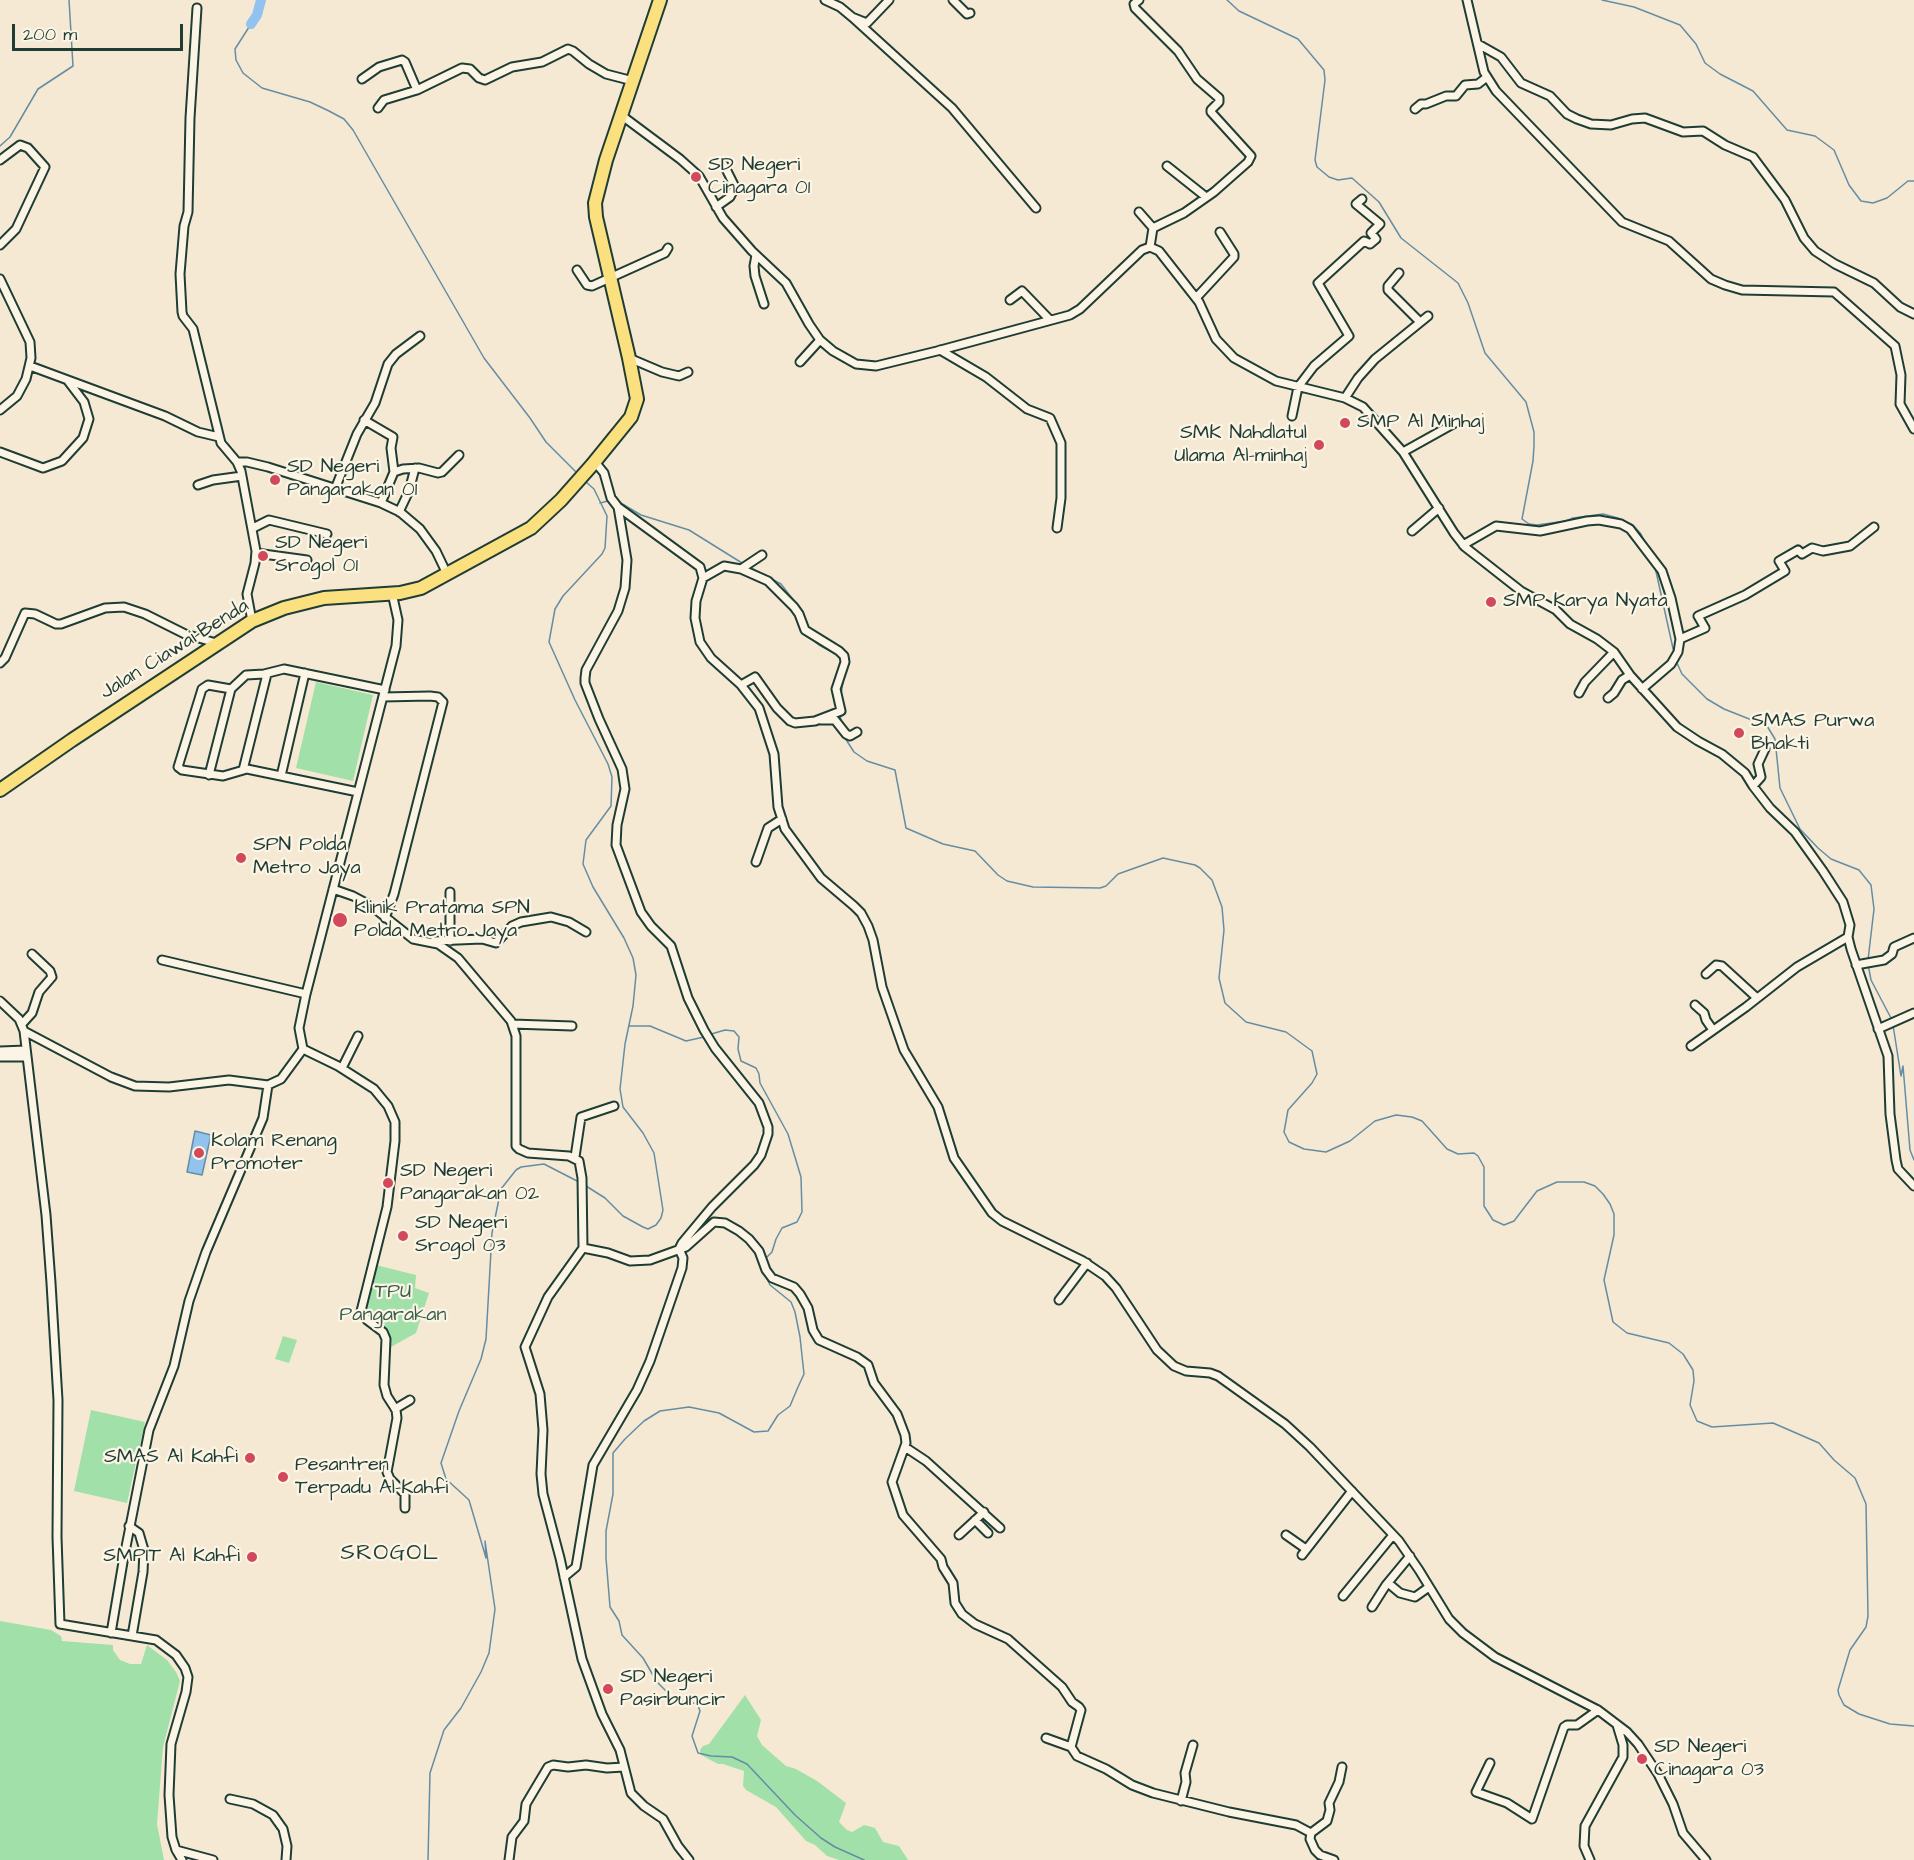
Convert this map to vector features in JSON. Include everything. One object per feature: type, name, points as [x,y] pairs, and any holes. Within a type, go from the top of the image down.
[{"type":"highway","name":"Jalan Ciawai-Benda","points":[[0,790],[252,621],[284,608],[324,598],[414,590],[526,531],[545,517],[594,464],[623,428],[634,410],[636,388],[596,216],[595,203],[606,160],[660,0]]},
{"type":"street","points":[[825,0],[840,7],[852,17],[952,108],[1036,207]]},
{"type":"street","points":[[852,17],[867,23],[888,0]]},
{"type":"street","points":[[953,0],[967,14],[970,13]]},
{"type":"street","points":[[1139,0],[1134,4],[1135,8],[1178,51],[1197,80],[1219,98],[1219,102],[1211,112],[1250,155],[1248,162],[1206,197],[1184,213],[1152,228]]},
{"type":"street","points":[[1467,0],[1487,77],[1533,131],[1622,222],[1669,241],[1711,279],[1742,290],[1833,292],[1895,346],[1901,375],[1900,404],[1914,429]]},
{"type":"street","points":[[197,8],[190,118],[188,212],[184,226],[180,283],[183,316],[193,329],[219,437],[237,462],[242,476],[256,553],[247,594],[252,621]]},
{"type":"street","points":[[1478,44],[1498,55],[1521,83],[1550,96],[1566,114],[1577,119],[1595,125],[1611,125],[1645,118],[1681,132],[1702,130],[1725,145],[1753,157],[1785,200],[1804,238],[1815,251],[1835,264],[1874,283],[1900,307],[1914,314]]},
{"type":"street","points":[[378,108],[388,99],[417,90],[462,68],[470,69],[479,78],[485,80],[512,67],[542,62],[568,49],[606,74],[633,81]]},
{"type":"street","points":[[362,79],[379,67],[402,60],[417,90]]},
{"type":"street","points":[[1415,109],[1421,104],[1456,96],[1465,86],[1478,84],[1487,77]]},
{"type":"street","points":[[621,115],[693,170],[704,183],[728,224],[786,283],[820,340],[856,364],[868,366],[940,350],[1070,315],[1080,309],[1142,250],[1150,247],[1159,251],[1196,298],[1216,339],[1228,352],[1258,373],[1276,381],[1345,398],[1370,413],[1403,452],[1463,545],[1521,591],[1556,610],[1570,624],[1597,639],[1614,652],[1629,675],[1677,727],[1722,753],[1745,773],[1752,786],[1770,808],[1795,832],[1823,871],[1843,902],[1850,925],[1848,937],[1882,1027],[1888,1056],[1891,1127],[1896,1160],[1898,1169],[1914,1186]]},
{"type":"street","points":[[0,160],[21,145],[28,148],[45,167],[16,229],[0,245]]},
{"type":"street","points":[[716,207],[730,197],[735,187],[724,165]]},
{"type":"street","points":[[1167,166],[1206,197]]},
{"type":"street","points":[[1292,416],[1298,387],[1314,366],[1349,336],[1318,283],[1364,241],[1370,244],[1376,239],[1371,233],[1380,224],[1356,204],[1362,199]]},
{"type":"street","points":[[1139,212],[1152,228],[1150,247]]},
{"type":"street","points":[[1196,298],[1234,256],[1221,232]]},
{"type":"street","points":[[578,270],[588,286],[665,253],[668,248]]},
{"type":"street","points":[[756,255],[755,276],[764,304]]},
{"type":"street","points":[[1399,273],[1388,286],[1388,290],[1420,322]]},
{"type":"street","points":[[0,279],[30,342],[30,366],[17,396],[0,410]]},
{"type":"street","points":[[1010,300],[1022,291],[1050,320]]},
{"type":"street","points":[[1345,398],[1366,369],[1428,316]]},
{"type":"street","points":[[335,489],[364,420],[375,403],[386,369],[392,359],[420,336]]},
{"type":"street","points":[[800,362],[820,340]]},
{"type":"street","points":[[940,350],[986,377],[1027,409],[1050,418],[1061,443],[1061,498],[1057,528]]},
{"type":"street","points":[[629,358],[674,375],[688,372]]},
{"type":"street","points":[[30,366],[165,416],[198,432],[219,437]]},
{"type":"street","points":[[0,452],[43,468],[62,461],[83,438],[89,419],[84,402],[68,381]]},
{"type":"street","points":[[364,420],[392,436],[391,453],[394,472],[381,503]]},
{"type":"street","points":[[1403,452],[1455,423]]},
{"type":"street","points":[[394,472],[415,468],[438,473],[459,455]]},
{"type":"street","points":[[237,462],[257,464],[381,503],[399,512],[420,529],[436,551],[447,574]]},
{"type":"street","points":[[594,464],[604,473],[609,493],[618,507],[697,562],[703,573],[696,601],[695,618],[700,642],[711,658],[753,697],[759,708],[774,754],[776,797],[782,819],[791,838],[821,878],[861,913],[873,940],[882,987],[894,1024],[910,1060],[938,1107],[950,1150],[958,1166],[997,1217],[1087,1263],[1105,1276],[1116,1288],[1152,1343],[1169,1362],[1183,1370],[1214,1374],[1285,1424],[1393,1535],[1410,1556],[1454,1625],[1484,1650],[1598,1710],[1617,1723],[1638,1744],[1651,1763],[1668,1794],[1683,1833],[1706,1860]]},
{"type":"street","points":[[399,512],[410,491],[415,468]]},
{"type":"street","points":[[198,485],[242,476]]},
{"type":"street","points":[[564,1577],[576,1567],[593,1464],[637,1390],[650,1361],[682,1268],[683,1257],[680,1249],[682,1243],[712,1207],[754,1165],[761,1155],[768,1127],[759,1103],[714,1048],[704,1030],[688,998],[671,946],[641,912],[616,845],[617,825],[625,789],[622,769],[599,719],[585,678],[586,670],[618,611],[625,588],[627,560],[618,507]]},
{"type":"street","points":[[1412,531],[1439,508]]},
{"type":"street","points":[[253,528],[268,520],[327,534]]},
{"type":"street","points":[[1463,545],[1496,526],[1540,531],[1591,520],[1621,524],[1635,535],[1662,572],[1671,598],[1680,639],[1678,652],[1671,664],[1642,689]]},
{"type":"street","points":[[1680,639],[1705,628],[1698,616],[1745,595],[1785,571],[1779,561],[1798,550],[1802,554],[1812,548],[1823,551],[1850,546],[1874,527]]},
{"type":"street","points":[[256,553],[307,560]]},
{"type":"street","points":[[744,567],[762,555]]},
{"type":"street","points":[[703,578],[724,566],[744,567],[768,581],[794,607],[805,630],[844,656],[844,666],[836,689],[841,711],[819,720]]},
{"type":"street","points":[[0,1001],[23,1028],[111,1077],[135,1086],[169,1088],[229,1080],[268,1085],[281,1079],[303,1049],[299,1028],[306,994],[398,637],[398,620],[392,593]]},
{"type":"street","points":[[0,663],[5,658],[25,613],[35,614],[56,624],[62,624],[105,608],[124,608],[146,614],[185,634],[216,643]]},
{"type":"street","points":[[1579,693],[1585,682],[1614,652]]},
{"type":"street","points":[[209,775],[231,689],[246,675],[267,674],[284,669],[384,694],[438,697],[443,702],[394,894],[385,918]]},
{"type":"street","points":[[280,776],[306,673]]},
{"type":"street","points":[[243,770],[267,674]]},
{"type":"street","points":[[1608,698],[1629,675]]},
{"type":"street","points":[[741,685],[753,677],[757,679],[784,716],[795,723],[835,720],[850,736],[857,732]]},
{"type":"street","points":[[231,689],[208,685],[202,689],[178,767],[182,770],[209,775],[232,775],[243,770],[358,792]]},
{"type":"street","points":[[1752,786],[1761,777],[1758,764],[1765,749]]},
{"type":"street","points":[[756,862],[768,828],[782,819]]},
{"type":"street","points":[[333,889],[362,900],[412,939],[429,942],[446,949],[463,962],[512,1024],[516,1036],[516,1146],[528,1153],[575,1157]]},
{"type":"street","points":[[450,892],[450,941]]},
{"type":"street","points":[[429,942],[482,939],[496,944],[512,926],[521,922],[551,917],[569,922],[586,932]]},
{"type":"street","points":[[1691,1046],[1797,967],[1848,937]]},
{"type":"street","points":[[1860,964],[1884,960],[1892,954],[1894,947],[1914,938]]},
{"type":"street","points":[[32,954],[50,971],[52,977],[36,997],[32,1013],[23,1028],[45,1209],[51,1283],[58,1400],[57,1537],[60,1624],[152,1639],[164,1644],[176,1654],[187,1672],[186,1692],[170,1750],[170,1814],[176,1850],[182,1860]]},
{"type":"street","points":[[162,960],[306,994]]},
{"type":"street","points":[[1706,974],[1716,965],[1722,966],[1757,998]]},
{"type":"street","points":[[1695,1005],[1704,1013],[1713,1030]]},
{"type":"street","points":[[1882,1027],[1914,1013]]},
{"type":"street","points":[[512,1024],[572,1026]]},
{"type":"street","points":[[342,1068],[358,1036]]},
{"type":"street","points":[[303,1049],[342,1068],[374,1089],[388,1106],[395,1122],[387,1207],[362,1311],[367,1320],[385,1335],[384,1385],[397,1418],[387,1472],[390,1479],[405,1494],[405,1508]]},
{"type":"street","points":[[0,1051],[26,1054]]},
{"type":"street","points":[[0,1057],[26,1054]]},
{"type":"street","points":[[111,1633],[129,1526],[149,1430],[174,1366],[191,1295],[211,1239],[263,1118],[268,1085]]},
{"type":"street","points":[[614,1106],[581,1117],[575,1157],[581,1165],[583,1248],[548,1297],[524,1350],[540,1394],[543,1430],[542,1487],[585,1670],[607,1725],[620,1750],[632,1796],[663,1819],[689,1860]]},
{"type":"street","points":[[583,1248],[639,1262],[666,1256],[686,1247],[714,1222],[725,1223],[739,1231],[759,1251],[770,1275],[775,1280],[794,1287],[800,1294],[808,1308],[813,1330],[819,1340],[857,1357],[868,1365],[874,1383],[900,1420],[905,1435],[904,1447],[892,1482],[903,1515],[940,1559],[952,1584],[955,1603],[962,1614],[975,1624],[1008,1639],[1062,1688],[1072,1702],[1079,1707],[1081,1710],[1071,1747]]},
{"type":"street","points":[[1059,1300],[1087,1263]]},
{"type":"street","points":[[395,1409],[410,1400]]},
{"type":"street","points":[[904,1447],[926,1461],[1000,1528]]},
{"type":"street","points":[[1286,1535],[1304,1552],[1352,1491]]},
{"type":"street","points":[[959,1535],[984,1512]]},
{"type":"street","points":[[975,1520],[988,1533]]},
{"type":"street","points":[[129,1526],[139,1533],[144,1550],[143,1572],[132,1636]]},
{"type":"street","points":[[1343,1596],[1393,1535]]},
{"type":"street","points":[[1372,1607],[1410,1556]]},
{"type":"street","points":[[1388,1584],[1401,1593],[1415,1597],[1430,1587]]},
{"type":"street","points":[[1490,1763],[1476,1792],[1507,1803],[1532,1819],[1564,1727],[1577,1725],[1598,1710]]},
{"type":"street","points":[[1590,1860],[1584,1846],[1585,1826],[1623,1756],[1623,1744],[1617,1723]]},
{"type":"street","points":[[1046,1738],[1071,1747],[1077,1756],[1086,1762],[1106,1769],[1132,1785],[1181,1801],[1296,1825],[1311,1833]]},
{"type":"street","points":[[1181,1801],[1186,1782],[1185,1773],[1193,1745]]},
{"type":"street","points":[[509,1860],[512,1837],[524,1821],[527,1802],[548,1767],[553,1765],[624,1767]]},
{"type":"street","points":[[1334,1860],[1320,1855],[1310,1839],[1311,1833],[1327,1821],[1329,1803],[1339,1782],[1342,1767]]},
{"type":"street","points":[[230,1798],[253,1804],[273,1815],[283,1828],[287,1846],[286,1860]]},
{"type":"street","points":[[176,1850],[213,1860]]},
{"type":"green space","points":[[316,682],[373,695],[353,781],[296,768]]},
{"type":"green space","name":"TPU Pangarakan","points":[[376,1265],[416,1275],[415,1288],[429,1293],[416,1333],[391,1347],[385,1332],[368,1321],[366,1306],[368,1286]]},
{"type":"green space","points":[[283,1336],[297,1340],[289,1363],[275,1359]]},
{"type":"green space","points":[[91,1410],[145,1422],[127,1503],[74,1491]]},
{"type":"green space","points":[[0,1621],[51,1630],[61,1636],[62,1641],[113,1645],[113,1650],[120,1660],[130,1664],[141,1664],[147,1645],[167,1660],[176,1672],[180,1681],[163,1747],[157,1824],[164,1860],[0,1860]]},
{"type":"green space","points":[[745,1695],[761,1720],[757,1736],[762,1745],[786,1766],[817,1781],[846,1803],[839,1822],[847,1830],[852,1832],[864,1825],[875,1828],[883,1842],[899,1846],[908,1860],[839,1860],[827,1856],[815,1845],[806,1841],[776,1807],[746,1790],[743,1786],[744,1771],[718,1764],[701,1755],[700,1750],[709,1744]]},
{"type":"water","name":"Kolam Renang Promoter","points":[[195,1131],[211,1135],[202,1175],[187,1172]]},
{"type":"waterway","points":[[0,146],[10,137],[38,89],[73,66],[69,0]]},
{"type":"waterway","points":[[251,24],[257,15],[261,0]]},
{"type":"waterway","points":[[1227,0],[1239,11],[1298,39],[1324,70],[1325,80],[1315,160],[1317,167],[1329,177],[1338,180],[1352,178],[1379,202],[1401,238],[1458,283],[1468,303],[1485,353],[1526,402],[1534,432],[1534,446],[1522,519],[1529,524],[1537,525],[1603,514],[1633,525],[1645,543]]},
{"type":"waterway","points":[[1602,0],[1634,7],[1680,25],[1696,44],[1705,63],[1720,74],[1753,91],[1787,130],[1815,136],[1834,150],[1849,185],[1861,201],[1873,203],[1887,198],[1908,181],[1914,181]]},
{"type":"waterway","points":[[251,24],[235,49],[236,60],[243,73],[262,88],[310,102],[344,119],[353,130],[484,358],[546,442],[578,474]]},
{"type":"waterway","points":[[586,482],[594,489],[607,516],[605,548],[563,596],[555,609],[549,642],[575,700],[608,764],[612,777],[611,806],[586,840],[583,864],[593,887],[624,938],[633,958],[636,975],[633,1006],[625,1044],[620,1089],[623,1107],[643,1133],[654,1153],[663,1210],[661,1218],[656,1225],[648,1229],[643,1227],[623,1216],[605,1198],[586,1186]]},
{"type":"waterway","points":[[600,503],[608,501]]},
{"type":"waterway","points":[[619,502],[641,515],[689,530],[742,563]]},
{"type":"waterway","points":[[749,567],[781,584],[798,606]]},
{"type":"waterway","points":[[1655,567],[1674,653]]},
{"type":"waterway","points":[[805,634],[838,655]]},
{"type":"waterway","points":[[1676,661],[1682,674],[1707,699],[1724,709],[1767,726],[1775,739],[1780,788],[1800,829],[1831,859],[1859,870],[1871,885],[1874,909],[1868,960]]},
{"type":"waterway","points":[[841,695],[844,676]]},
{"type":"waterway","points":[[840,715],[842,725]]},
{"type":"waterway","points":[[845,738],[854,752],[867,761],[895,770],[906,828],[943,844],[975,851],[1007,881],[1033,887],[1100,888],[1106,886],[1118,874],[1163,858],[1200,868],[1212,880],[1222,907],[1224,930],[1219,978],[1225,1003],[1246,1022],[1286,1032],[1312,1051],[1317,1074],[1288,1110],[1284,1132],[1289,1142],[1304,1149],[1326,1152],[1350,1141],[1375,1121],[1396,1115],[1412,1117],[1422,1121],[1447,1149],[1458,1154],[1474,1153],[1478,1156],[1484,1167],[1484,1206],[1493,1220],[1504,1225],[1514,1221],[1537,1191],[1557,1182],[1584,1182],[1595,1186],[1610,1204],[1614,1214],[1614,1235],[1604,1280],[1613,1322],[1627,1333],[1669,1343],[1683,1354],[1693,1370],[1694,1381],[1690,1405],[1697,1421],[1712,1427],[1773,1423],[1819,1443],[1855,1478],[1866,1504],[1868,1616],[1866,1627],[1850,1650],[1838,1690],[1839,1695],[1844,1705],[1859,1714],[1890,1724],[1914,1726]]},
{"type":"waterway","points":[[1868,964],[1871,980],[1892,1020]]},
{"type":"waterway","points":[[1893,1025],[1901,1076],[1903,1066],[1910,1150],[1914,1160]]},
{"type":"waterway","points":[[629,1026],[650,1026],[686,1041],[704,1037]]},
{"type":"waterway","points":[[708,1035],[725,1030],[734,1031],[739,1037],[738,1049],[741,1061],[756,1068],[760,1083],[788,1134],[801,1177],[802,1212],[797,1222],[782,1228],[772,1252],[765,1259]]},
{"type":"waterway","points":[[428,1860],[430,1773],[444,1730],[461,1708],[489,1653],[495,1609],[485,1541],[486,1558],[469,1500],[446,1479],[441,1463],[459,1411],[481,1359],[486,1339],[492,1233],[501,1189],[521,1167],[544,1164],[579,1182]]},
{"type":"waterway","points":[[760,1264],[770,1285],[791,1302],[800,1337],[804,1374],[790,1406],[778,1415],[768,1431],[754,1432],[719,1413],[689,1407],[660,1411],[644,1421],[613,1453],[613,1494],[606,1531],[610,1607],[619,1621],[622,1635],[643,1658],[657,1682],[673,1698],[686,1703],[697,1703],[700,1711],[692,1736],[698,1753],[732,1757],[747,1764],[795,1815],[821,1838],[864,1860]]},
{"type":"place","name":"SD Negeri Cinagara 01","points":[[696,177]]},
{"type":"place","name":"SMP Al Minhaj","points":[[1345,423]]},
{"type":"place","name":"SMK Nahdlatul Ulama Al-minhaj","points":[[1319,445]]},
{"type":"place","name":"SD Negeri Pangarakan 01","points":[[275,480]]},
{"type":"place","name":"SD Negeri Srogol 01","points":[[263,556]]},
{"type":"place","name":"SMP Karya Nyata","points":[[1491,602]]},
{"type":"place","name":"SMAS Purwa Bhakti","points":[[1739,733]]},
{"type":"place","name":"SPN Polda Metro Jaya","points":[[241,858]]},
{"type":"place","name":"Klinik Pratama SPN Polda Metro Jaya","points":[[340,920]]},
{"type":"place","name":"Kolam Renang Promoter","points":[[199,1153]]},
{"type":"place","name":"SD Negeri Pangarakan 02","points":[[388,1183]]},
{"type":"place","name":"SD Negeri Srogol 03","points":[[403,1236]]},
{"type":"place","name":"SMAS Al Kahfi","points":[[250,1458]]},
{"type":"place","name":"Pesantren Terpadu Al-Kahfi","points":[[283,1477]]},
{"type":"place","name":"SMPIT Al Kahfi","points":[[252,1557]]},
{"type":"place","name":"SD Negeri Pasirbuncir","points":[[608,1689]]},
{"type":"place","name":"SD Negeri Cinagara 03","points":[[1642,1759]]},
{"type":"district","name":"SROGOL","points":[[390,1554]]}]
